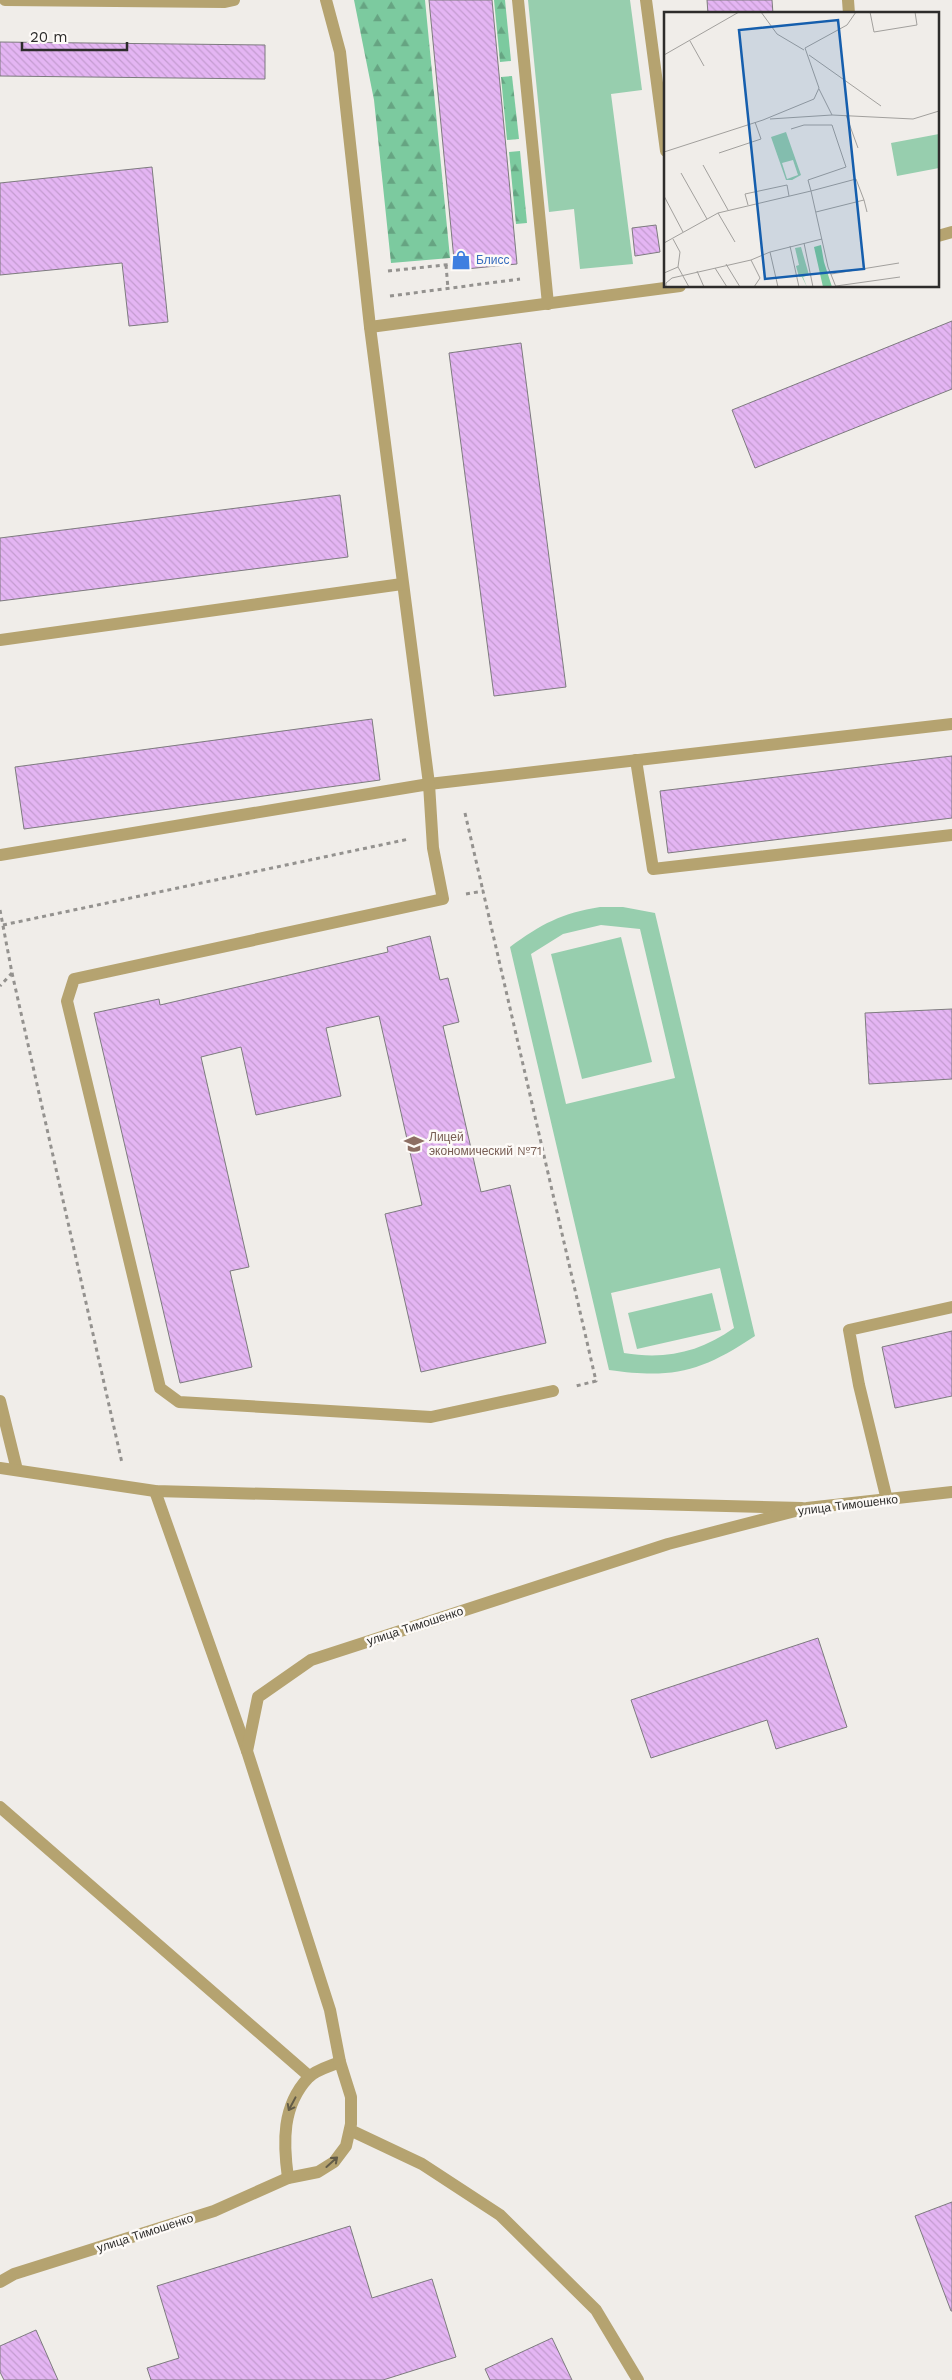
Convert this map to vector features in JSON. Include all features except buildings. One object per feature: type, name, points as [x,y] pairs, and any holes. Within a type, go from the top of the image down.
[{"type":"street","points":[[5,0],[225,2],[234,0]]},
{"type":"street","points":[[326,0],[340,52],[370,327],[429,784],[432,834],[443,899],[74,979],[67,1001],[160,1388],[179,1402],[431,1417],[553,1392]]},
{"type":"street","points":[[518,0],[548,304]]},
{"type":"street","points":[[646,0],[664,136]]},
{"type":"street","points":[[370,327],[665,288]]},
{"type":"street","points":[[0,640],[402,584]]},
{"type":"street","points":[[0,855],[429,784],[952,724]]},
{"type":"street","points":[[636,760],[652,869],[952,835]]},
{"type":"street","points":[[887,1500],[859,1384],[849,1330],[952,1307]]},
{"type":"street","points":[[0,1401],[17,1470]]},
{"type":"street","points":[[0,1468],[155,1491],[807,1508]]},
{"type":"street","points":[[155,1491],[247,1751]]},
{"type":"street","name":"улица Тимошенко","points":[[0,2282],[14,2274],[214,2211],[288,2178],[318,2172],[334,2162],[346,2146],[350,2130],[351,2097],[340,2062],[330,2010],[247,1751],[258,1697],[311,1660],[668,1544],[807,1508],[952,1492]]},
{"type":"street","points":[[0,1806],[309,2076]]},
{"type":"street","points":[[288,2178],[283,2145],[289,2108],[309,2076],[340,2062]]},
{"type":"street","points":[[350,2130],[422,2164],[500,2215],[596,2310],[638,2380]]},
{"type":"path","points":[[364,273],[454,264]]},
{"type":"path","points":[[367,299],[545,276]]},
{"type":"path","points":[[465,813],[596,1381],[553,1392]]},
{"type":"path","points":[[2,926],[432,834]]},
{"type":"path","points":[[443,899],[483,890]]},
{"type":"path","points":[[0,910],[12,973],[127,1487]]},
{"type":"path","points":[[0,986],[12,973]]},
{"type":"green space","points":[[354,0],[425,0],[450,258],[391,263],[374,100]]},
{"type":"green space","points":[[494,0],[505,0],[511,61],[500,62]]},
{"type":"green space","points":[[528,0],[630,0],[642,90],[611,94],[633,264],[580,269],[574,209],[549,212]]},
{"type":"green space","points":[[512,76],[519,139],[507,140],[501,77]]},
{"type":"green space","points":[[520,151],[527,223],[516,224],[509,152]]},
{"type":"green space","points":[[623,907],[655,913],[755,1336],[718,1358],[686,1370],[651,1374],[609,1370],[510,947],[552,921],[586,909]],"holes":[[[601,925],[640,929],[675,1078],[566,1104],[531,954],[563,934]],[[720,1268],[734,1328],[708,1343],[682,1352],[654,1355],[624,1353],[611,1293]]]},
{"type":"green space","points":[[621,937],[652,1062],[582,1079],[551,954]]},
{"type":"green space","points":[[712,1293],[721,1330],[637,1349],[628,1313]]},
{"type":"place","name":"Блисс","points":[[461,260]]},
{"type":"place","name":"Лицей экономический №71","points":[[414,1144]]}]
